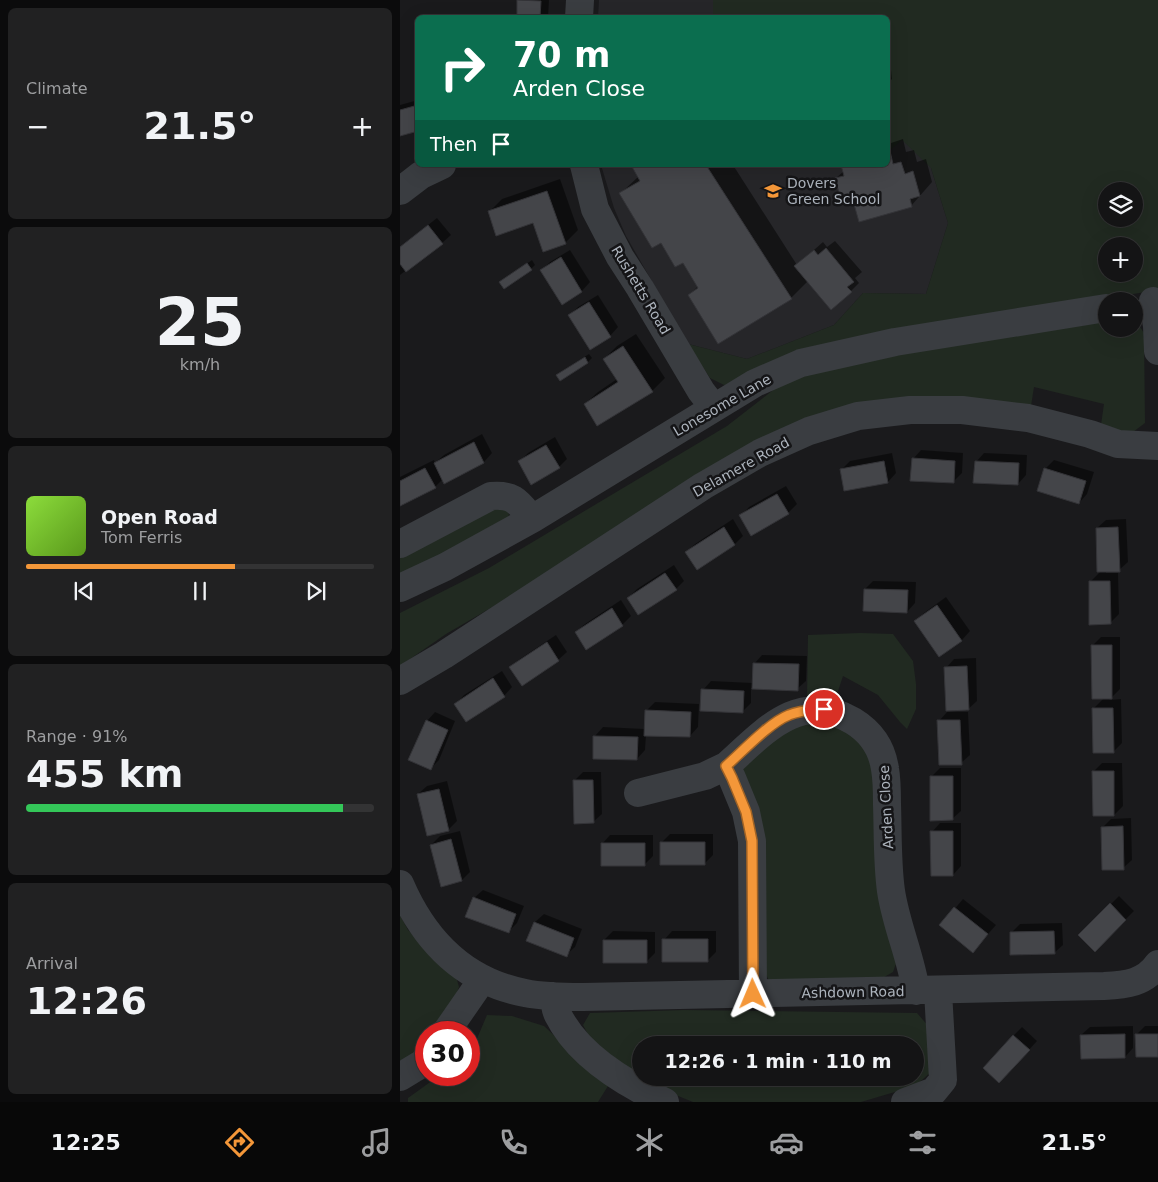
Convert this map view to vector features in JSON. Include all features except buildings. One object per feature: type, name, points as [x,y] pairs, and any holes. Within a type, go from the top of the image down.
[{"type":"street","points":[[580,0],[580,15]]},
{"type":"street","points":[[400,191],[420,175],[438,167]]},
{"type":"street","name":"Rushetts Road","points":[[584,167],[595,209],[620,257],[701,391],[714,408]]},
{"type":"street","points":[[1148,302],[1157,326],[1158,351]]},
{"type":"street","name":"Lonesome Lane","points":[[400,588],[444,567],[532,519],[755,383],[801,364],[895,342],[1098,309]]},
{"type":"street","name":"Delamere Road","points":[[400,681],[444,655],[703,486],[760,453],[809,431],[858,416],[910,410],[962,410],[1028,418],[1090,434],[1118,444],[1158,446]]},
{"type":"street","points":[[400,544],[491,496],[505,495],[517,501],[532,519]]},
{"type":"street","name":"Arden Close","points":[[638,793],[705,776],[726,766],[775,723],[789,715],[805,710],[824,709],[843,715],[859,725],[872,737],[882,753],[886,771],[888,855],[892,892],[913,973],[927,991],[943,1080],[937,1097]]},
{"type":"street","points":[[726,766],[746,812],[752,841],[753,994]]},
{"type":"street","points":[[400,884],[409,904],[427,933],[447,955],[482,980],[454,1021]]},
{"type":"street","name":"Ashdown Road","points":[[482,980],[526,994],[553,996],[927,991],[1126,985],[1142,980],[1158,964]]},
{"type":"street","points":[[553,996],[557,1014],[572,1037],[602,1064],[638,1089],[665,1102]]},
{"type":"street","points":[[400,1077],[415,1068]]},
{"type":"street","points":[[905,1102],[937,1097]]},
{"type":"shaded area","name":"Dovers Green School","points":[[599,0],[951,0],[931,168],[948,223],[926,294],[863,293],[834,325],[747,359],[688,344],[626,236],[614,208],[602,167],[890,167],[890,15],[598,15]]},
{"type":"shaded area","points":[[713,0],[1158,0],[1158,290],[1143,292],[1098,292],[1098,300],[1059,306],[728,387],[710,378],[688,344],[747,359],[834,325],[863,293],[926,294],[948,223],[931,168],[902,140],[890,150],[890,15],[713,15]]},
{"type":"shaded area","points":[[1098,316],[1098,337],[1143,337],[1143,332],[1144,333],[1145,423],[1133,432],[1118,431],[1101,425],[1104,404],[1034,387],[1031,406],[870,403],[592,549],[446,634],[400,666],[400,613],[489,568],[727,426],[786,380],[869,357]]},
{"type":"shaded area","points":[[506,506],[509,515],[505,523],[400,576],[400,553],[473,516]]},
{"type":"shaded area","points":[[893,634],[913,661],[916,684],[916,709],[907,729],[878,695],[843,676],[837,694],[807,699],[808,635]]},
{"type":"shaded area","points":[[812,721],[852,731],[870,753],[899,955],[893,972],[879,980],[770,983],[765,972],[739,773],[745,761],[796,726]]},
{"type":"shaded area","points":[[400,915],[408,930],[432,954],[455,973],[459,987],[454,1001],[439,1021],[415,1021],[415,1054],[405,1060],[400,1060]]},
{"type":"shaded area","points":[[684,1010],[917,1013],[930,1028],[930,1073],[924,1078],[924,1036],[632,1036],[632,1072],[590,1038],[583,1025],[590,1013]]},
{"type":"shaded area","points":[[487,1015],[512,1016],[544,1026],[608,1086],[598,1102],[408,1102],[408,1098],[425,1086],[480,1086],[480,1032]]},
{"type":"shaded area","points":[[653,1086],[915,1086],[861,1102],[693,1102]]},
{"type":"place","name":"Dovers Green School","points":[[773,191]]},
{"type":"route","points":[[753,994],[752,841],[746,812],[726,766],[775,723],[789,715],[805,710],[824,709]]}]
